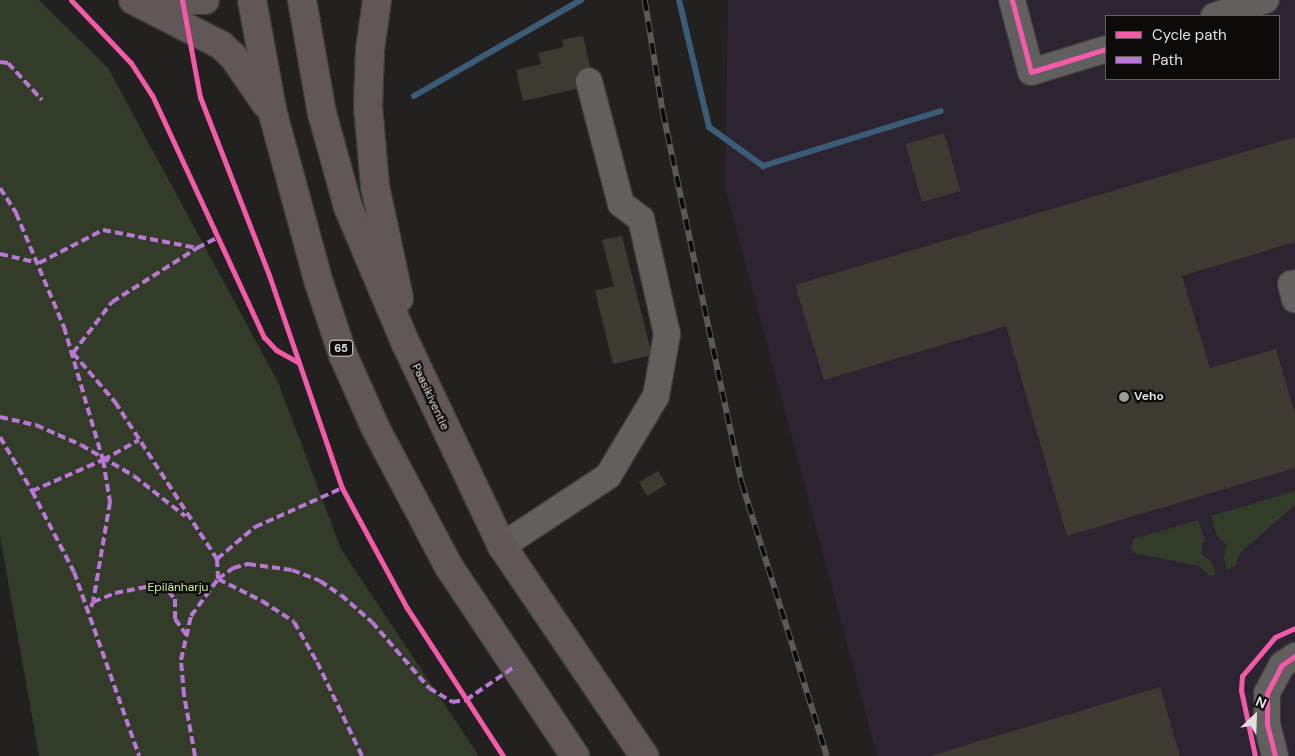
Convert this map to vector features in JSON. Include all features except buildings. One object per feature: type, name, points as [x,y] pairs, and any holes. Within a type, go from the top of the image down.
[{"type":"highway","points":[[133,0],[183,24],[227,50],[273,114]]},
{"type":"highway","points":[[162,0],[205,0]]},
{"type":"highway","name":"65","points":[[252,0],[273,114],[319,283],[343,355],[376,429],[449,567],[575,756]]},
{"type":"highway","name":"Paasikiventie","points":[[302,0],[322,113],[348,207],[406,344],[502,546],[644,756]]},
{"type":"highway","points":[[376,0],[369,75],[372,157],[406,344]]},
{"type":"street","points":[[1012,0],[1031,72],[1105,49]]},
{"type":"street","points":[[1217,15],[1266,0]]},
{"type":"street","points":[[502,546],[608,476],[656,396],[667,334],[640,219],[621,204],[589,81]]},
{"type":"street","points":[[1295,283],[1291,284],[1295,300]]},
{"type":"street","points":[[1275,756],[1267,725],[1267,693],[1282,665],[1295,656]]},
{"type":"shaded area","points":[[728,0],[1295,0],[1295,756],[877,756],[725,187]]},
{"type":"green space","name":"Epilänharju","points":[[0,0],[39,0],[108,68],[278,382],[341,549],[479,756],[39,756],[0,536]]},
{"type":"green space","points":[[1295,491],[1295,505],[1240,553],[1235,566],[1227,570],[1224,559],[1226,544],[1217,536],[1211,516]]},
{"type":"green space","points":[[1198,520],[1205,541],[1202,543],[1202,555],[1211,561],[1216,574],[1210,576],[1199,566],[1134,553],[1131,549],[1133,539]]},
{"type":"waterway","points":[[414,96],[581,0]]},
{"type":"waterway","points":[[679,0],[709,127],[763,166],[941,111]]},
{"type":"railway","points":[[645,0],[663,112],[742,483],[827,756]]},
{"type":"marked path","points":[[0,62],[8,63],[42,100]]},
{"type":"marked path","points":[[0,188],[16,213],[64,327],[103,460],[110,502],[93,602]]},
{"type":"marked path","points":[[0,254],[39,263],[103,230],[197,248],[219,237]]},
{"type":"marked path","points":[[73,353],[112,302],[197,248]]},
{"type":"marked path","points":[[73,353],[115,402],[217,559],[218,579],[262,601],[294,622],[317,662],[362,756]]},
{"type":"marked path","points":[[0,417],[36,425],[81,445],[134,476],[185,516]]},
{"type":"marked path","points":[[0,437],[32,491],[74,572],[139,756]]},
{"type":"marked path","points":[[32,491],[103,460],[139,440]]},
{"type":"marked path","points":[[217,559],[255,527],[342,488]]},
{"type":"marked path","points":[[195,756],[184,695],[181,660],[191,616],[218,579],[233,568],[248,564],[292,570],[320,581],[341,595],[372,622],[429,688],[452,702],[466,700],[514,667]]},
{"type":"marked path","points":[[91,607],[93,602],[115,593],[152,586],[168,591],[175,599],[175,619],[186,634]]},
{"type":"cycle path","points":[[71,0],[131,63],[152,95],[264,337],[276,350],[299,363]]},
{"type":"cycle path","points":[[182,0],[200,97],[269,275],[342,488],[407,608],[503,756]]},
{"type":"cycle path","points":[[1012,0],[1031,72],[1105,49]]},
{"type":"cycle path","points":[[1255,756],[1241,690],[1242,676],[1275,637],[1295,628]]},
{"type":"cycle path","points":[[1275,756],[1267,725],[1267,693],[1282,665],[1295,656]]},
{"type":"place","name":"Veho","points":[[1124,397]]}]
